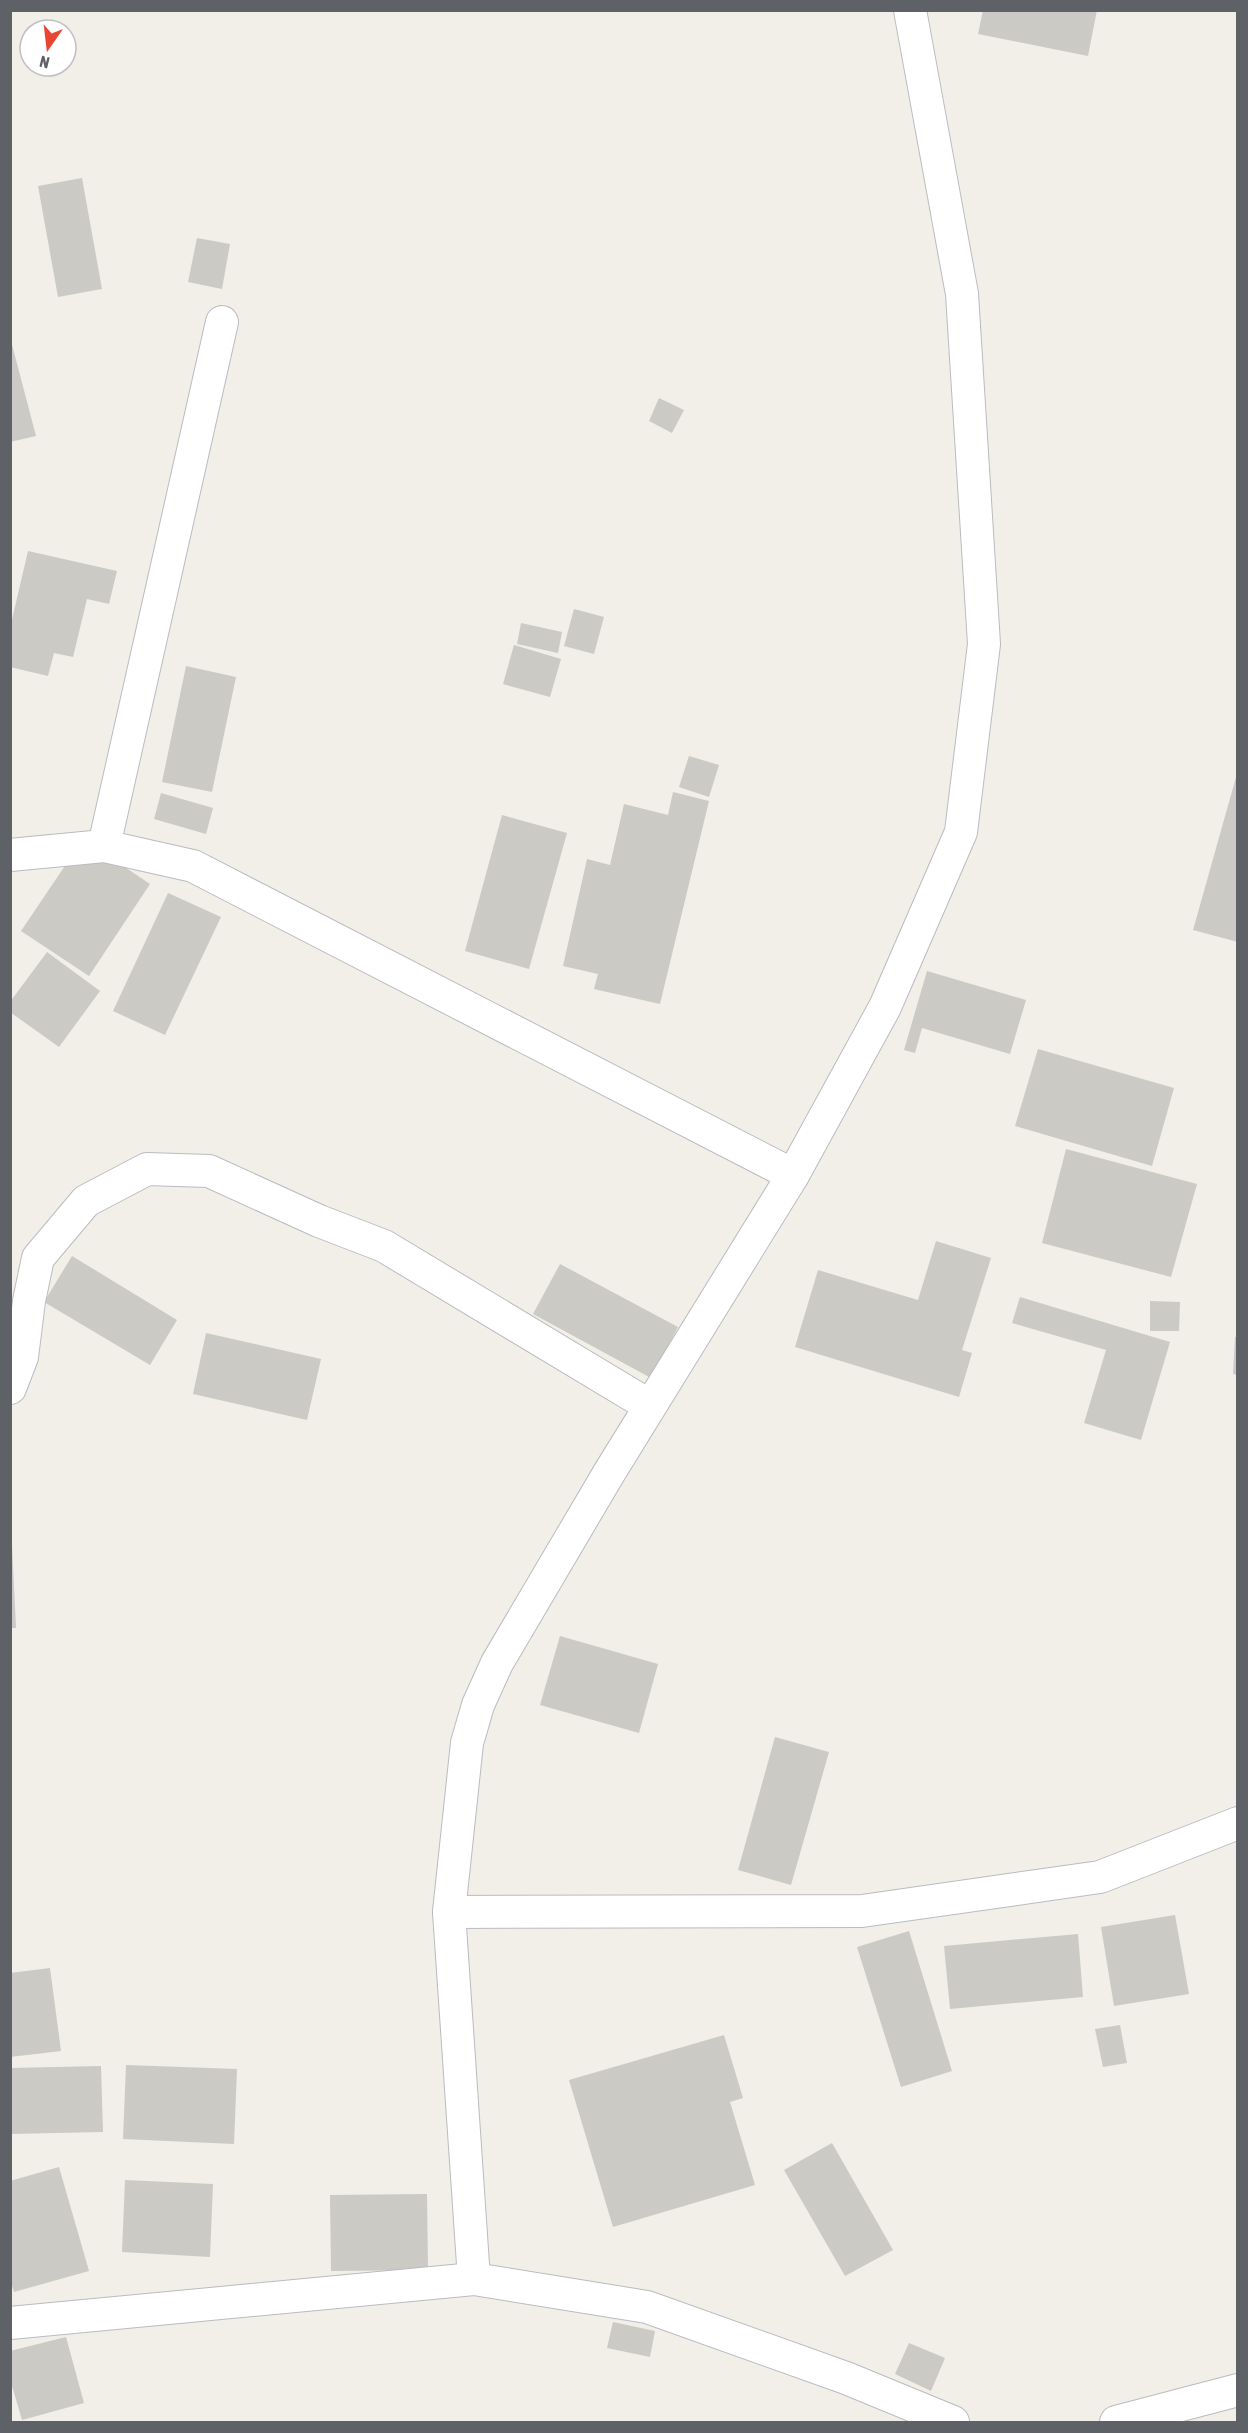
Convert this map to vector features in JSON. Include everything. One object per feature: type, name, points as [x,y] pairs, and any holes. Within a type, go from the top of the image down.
[{"type":"street","points":[[474,2279],[449,1912],[467,1743],[478,1705],[497,1663],[650,1406],[793,1175],[885,1007],[961,832],[984,644],[962,294],[909,10]]},
{"type":"street","points":[[104,846],[222,322]]},
{"type":"street","points":[[10,855],[104,846],[193,866],[793,1175]]},
{"type":"street","points":[[10,1388],[22,1357],[29,1301],[38,1258],[86,1200],[147,1169],[208,1171],[319,1221],[384,1246],[650,1406]]},
{"type":"street","points":[[449,1912],[862,1911],[1100,1876],[1238,1823]]},
{"type":"street","points":[[10,2323],[474,2279],[647,2307],[846,2378],[953,2422]]},
{"type":"street","points":[[1116,2422],[1238,2390]]},
{"type":"building","points":[[983,10],[1097,10],[1088,56],[978,34]]},
{"type":"building","points":[[82,178],[102,289],[58,297],[38,186]]},
{"type":"building","points":[[197,238],[230,244],[222,289],[188,282]]},
{"type":"building","points":[[10,337],[36,436],[10,442]]},
{"type":"building","points":[[659,398],[684,410],[672,433],[649,421]]},
{"type":"building","points":[[28,551],[117,571],[109,604],[87,599],[73,657],[54,653],[48,676],[10,667],[10,628]]},
{"type":"building","points":[[574,609],[604,617],[594,654],[564,646]]},
{"type":"building","points":[[521,623],[562,632],[558,653],[517,644]]},
{"type":"building","points":[[514,645],[561,659],[550,697],[503,684]]},
{"type":"building","points":[[186,666],[236,677],[212,792],[162,782]]},
{"type":"building","points":[[689,756],[719,765],[709,797],[679,787]]},
{"type":"building","points":[[1238,770],[1238,942],[1193,930]]},
{"type":"building","points":[[673,792],[709,801],[660,1004],[594,989],[598,974],[563,966],[587,859],[610,865],[624,804],[668,815]]},
{"type":"building","points":[[161,793],[213,808],[206,834],[154,819]]},
{"type":"building","points":[[502,815],[567,833],[529,969],[465,951]]},
{"type":"building","points":[[83,839],[150,884],[89,976],[21,931]]},
{"type":"building","points":[[168,893],[221,917],[165,1035],[113,1011]]},
{"type":"building","points":[[47,952],[100,991],[59,1047],[10,1012],[10,1002]]},
{"type":"building","points":[[927,971],[1026,1000],[1010,1054],[922,1028],[915,1053],[904,1050]]},
{"type":"building","points":[[1038,1049],[1174,1088],[1152,1166],[1015,1126]]},
{"type":"building","points":[[1066,1149],[1197,1184],[1171,1277],[1042,1243]]},
{"type":"building","points":[[936,1241],[991,1258],[962,1350],[972,1353],[959,1397],[795,1347],[818,1270],[918,1300]]},
{"type":"building","points":[[72,1256],[177,1320],[150,1365],[44,1302]]},
{"type":"building","points":[[560,1264],[678,1327],[651,1378],[533,1314]]},
{"type":"building","points":[[1020,1297],[1170,1342],[1141,1440],[1084,1423],[1106,1350],[1012,1323]]},
{"type":"building","points":[[1150,1301],[1180,1302],[1179,1331],[1150,1331]]},
{"type":"building","points":[[206,1333],[321,1359],[307,1420],[193,1394]]},
{"type":"building","points":[[1235,1337],[1238,1337],[1238,1375],[1233,1374]]},
{"type":"building","points":[[10,1545],[12,1545],[16,1628],[10,1628]]},
{"type":"building","points":[[560,1636],[658,1664],[639,1733],[540,1705]]},
{"type":"building","points":[[775,1737],[829,1752],[791,1885],[738,1870]]},
{"type":"building","points":[[1175,1915],[1189,1994],[1114,2006],[1101,1927]]},
{"type":"building","points":[[909,1931],[952,2071],[901,2087],[857,1947]]},
{"type":"building","points":[[1078,1934],[1083,1997],[950,2009],[944,1946]]},
{"type":"building","points":[[50,1968],[61,2051],[10,2057],[10,1973]]},
{"type":"building","points":[[1120,2025],[1127,2063],[1103,2067],[1095,2029]]},
{"type":"building","points":[[724,2035],[743,2098],[730,2102],[755,2185],[613,2227],[569,2080]]},
{"type":"building","points":[[126,2065],[237,2069],[234,2144],[123,2139]]},
{"type":"building","points":[[101,2066],[103,2132],[10,2134],[10,2068]]},
{"type":"building","points":[[832,2143],[893,2250],[845,2276],[784,2170]]},
{"type":"building","points":[[59,2167],[89,2271],[14,2292],[10,2279],[10,2181]]},
{"type":"building","points":[[125,2180],[213,2184],[210,2257],[122,2252]]},
{"type":"building","points":[[427,2194],[428,2270],[331,2271],[330,2195]]},
{"type":"building","points":[[613,2322],[655,2331],[650,2357],[607,2348]]},
{"type":"building","points":[[66,2337],[84,2403],[22,2420],[10,2379],[10,2351]]},
{"type":"building","points":[[909,2343],[945,2358],[931,2391],[895,2374]]}]
